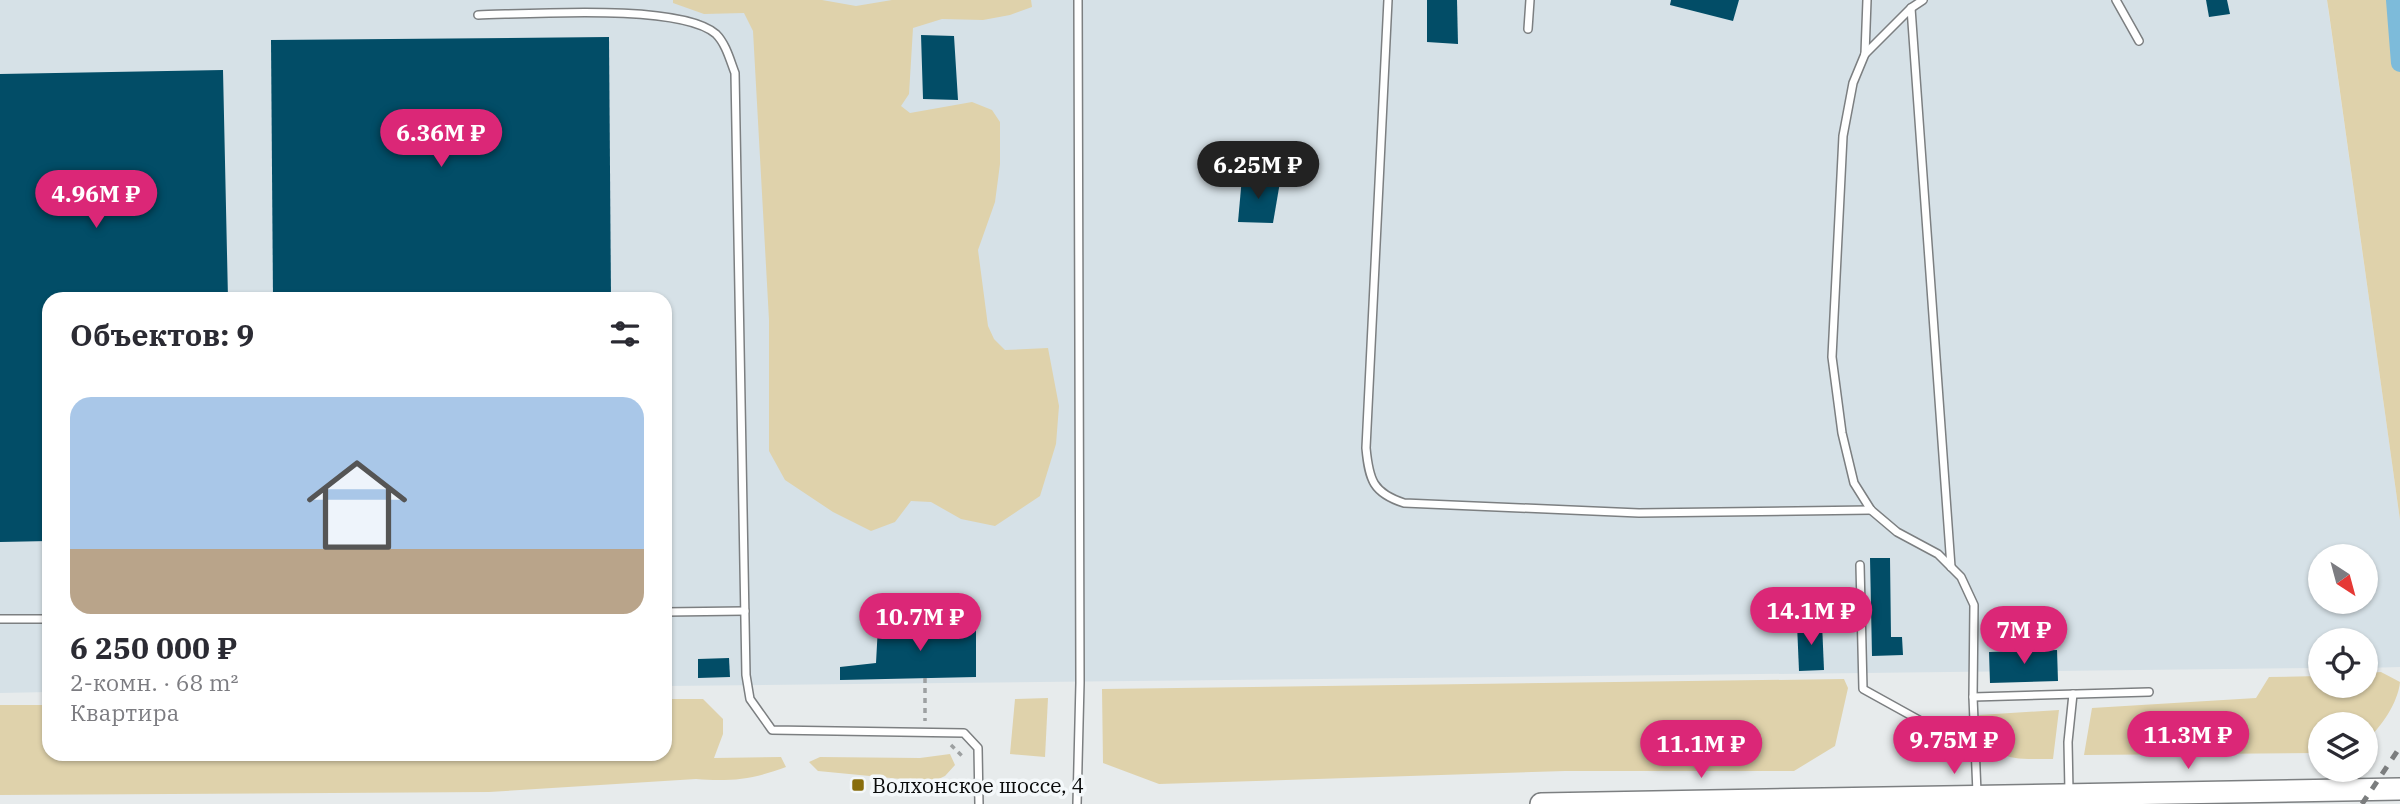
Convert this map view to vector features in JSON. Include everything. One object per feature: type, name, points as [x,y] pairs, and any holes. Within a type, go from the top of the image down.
[{"type":"main road","points":[[1541,804],[2400,789]]},
{"type":"lane","points":[[1077,804],[1080,683],[1078,0]]},
{"type":"lane","points":[[1388,0],[1366,448],[1368,472],[1376,489],[1388,498],[1404,503],[1625,513],[1871,510]]},
{"type":"lane","points":[[1528,29],[1530,0]]},
{"type":"lane","points":[[1867,0],[1865,54],[1853,83],[1843,136],[1832,357],[1842,433],[1854,483],[1871,510],[1897,532],[1938,554],[1961,577],[1975,605],[1973,697],[1978,795]]},
{"type":"lane","points":[[1865,54],[1911,8],[1923,0]]},
{"type":"lane","points":[[2116,0],[2139,41]]},
{"type":"lane","points":[[1911,8],[1951,567]]},
{"type":"lane","points":[[478,15],[640,13],[699,23],[718,35],[728,52],[735,73],[746,675],[750,699],[772,730],[964,733],[978,748],[979,804]]},
{"type":"lane","points":[[1860,565],[1863,689],[1975,751]]},
{"type":"lane","points":[[672,612],[745,611]]},
{"type":"lane","points":[[0,619],[42,619]]},
{"type":"lane","points":[[1973,697],[2149,692]]},
{"type":"lane","points":[[2069,794],[2068,742],[2073,694]]},
{"type":"shaded area","points":[[0,0],[2327,0],[2400,520],[2400,667],[2378,668],[2378,628],[2308,628],[2308,668],[672,686],[672,292],[42,292],[42,692],[0,693]]},
{"type":"shaded area","points":[[673,0],[822,0],[856,6],[892,0],[1031,0],[1032,7],[1010,15],[983,20],[942,19],[913,28],[909,94],[901,106],[910,113],[972,102],[992,110],[1000,122],[1000,164],[995,202],[978,250],[988,326],[994,339],[1005,350],[1048,348],[1059,406],[1056,444],[1040,496],[995,526],[961,519],[931,502],[911,501],[895,522],[871,531],[833,512],[785,480],[769,451],[769,320],[753,31],[744,13],[704,14],[673,3]]},
{"type":"shaded area","points":[[2327,0],[2400,0],[2400,520],[2329,13]]},
{"type":"shaded area","points":[[2378,672],[2400,682],[2396,698],[2378,728],[2378,712],[2308,712],[2308,753],[2084,755],[2092,708],[2256,698],[2269,677],[2308,676],[2308,698],[2378,698]]},
{"type":"shaded area","points":[[1844,679],[1848,688],[1835,746],[1794,771],[1565,771],[1159,784],[1103,763],[1102,689]]},
{"type":"shaded area","points":[[1048,698],[1045,757],[1010,754],[1015,699]]},
{"type":"shaded area","points":[[672,699],[703,699],[723,719],[723,734],[714,758],[781,757],[786,767],[731,780],[696,779],[489,792],[0,795],[0,705],[42,705],[42,761],[672,761]]},
{"type":"shaded area","points":[[2059,710],[2053,759],[2025,759],[2004,755],[1990,742],[1979,715]]},
{"type":"shaded area","points":[[950,754],[955,765],[945,776],[932,782],[818,771],[809,762],[820,757],[920,758]]},
{"type":"building","points":[[1427,0],[1457,0],[1458,44],[1427,42]]},
{"type":"building","points":[[1671,0],[1739,0],[1733,21],[1670,5]]},
{"type":"building","points":[[2206,0],[2227,0],[2230,14],[2209,17]]},
{"type":"building","points":[[921,35],[954,36],[958,100],[923,99]]},
{"type":"building","points":[[609,37],[611,292],[273,292],[271,40]]},
{"type":"building","points":[[223,70],[228,292],[42,292],[42,541],[0,542],[0,74]]},
{"type":"building","points":[[1242,177],[1280,182],[1273,223],[1238,222]]},
{"type":"building","points":[[1870,558],[1890,558],[1891,637],[1902,637],[1903,655],[1872,656]]},
{"type":"building","points":[[976,623],[976,677],[840,680],[840,667],[876,663],[878,626]]},
{"type":"building","points":[[1822,623],[1824,670],[1799,671],[1797,624]]},
{"type":"building","points":[[2057,650],[2058,681],[1990,683],[1989,652]]},
{"type":"building","points":[[729,658],[730,677],[698,678],[698,659]]},
{"type":"waterway","points":[[2395,0],[2400,63]]},
{"type":"railway","points":[[2362,804],[2400,747]]},
{"type":"place","name":"Волхонское шоссе, 4","points":[[858,785]]}]
